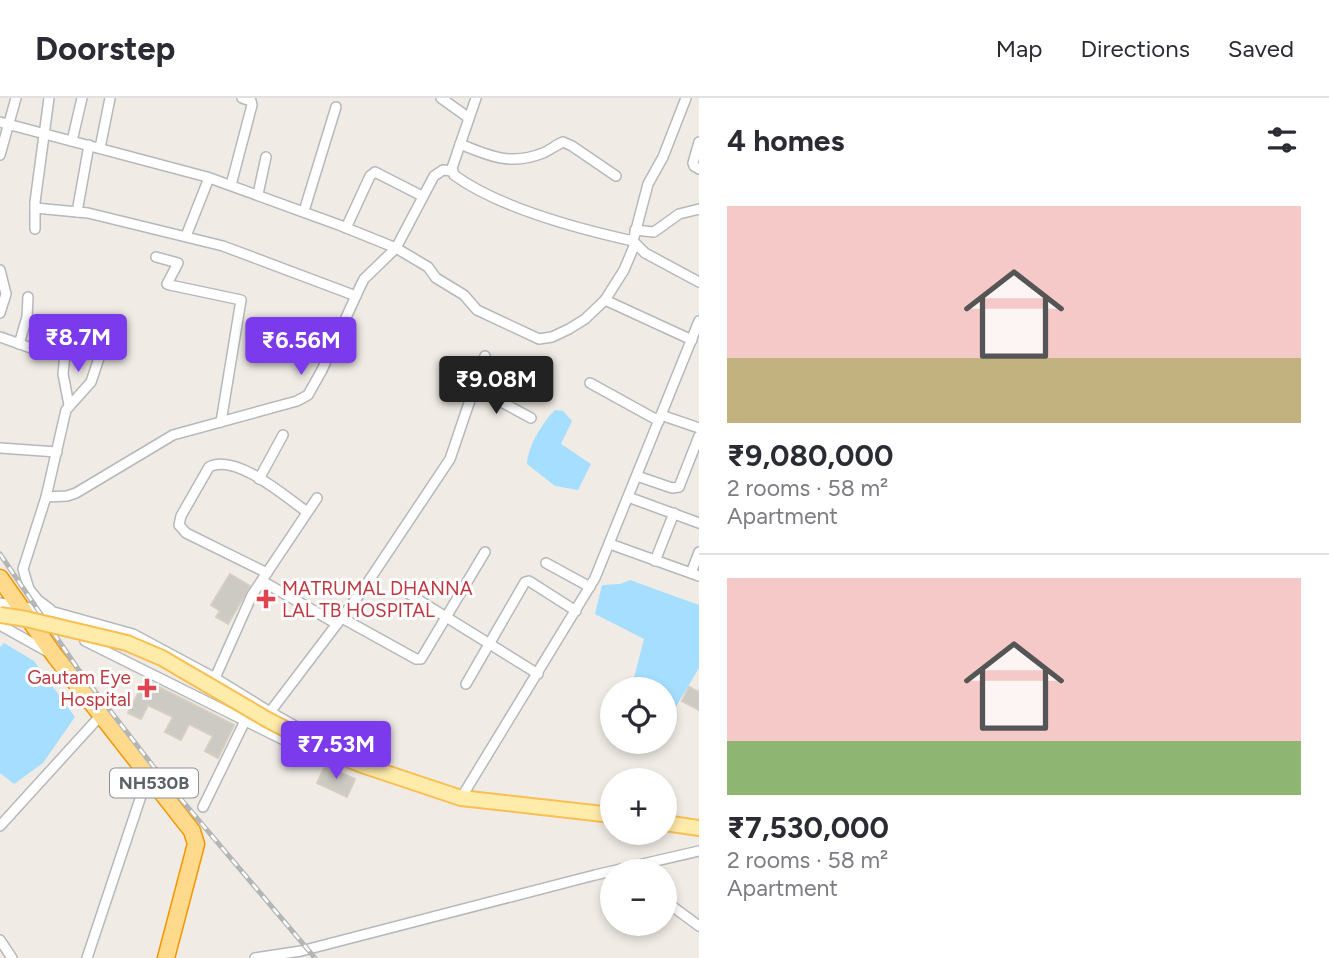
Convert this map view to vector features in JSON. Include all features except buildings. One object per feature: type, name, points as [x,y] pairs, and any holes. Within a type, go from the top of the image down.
[{"type":"highway","name":"NH530B","points":[[0,578],[55,656],[192,831],[196,845],[166,958]]},
{"type":"main road","points":[[0,615],[127,643],[162,658],[328,751],[461,798],[600,814]]},
{"type":"main road","points":[[677,823],[697,823]]},
{"type":"street","points":[[0,155],[4,124],[16,98]]},
{"type":"street","points":[[35,229],[35,208],[50,98]]},
{"type":"street","points":[[72,141],[82,98]]},
{"type":"street","points":[[100,148],[110,98]]},
{"type":"street","points":[[231,186],[252,105],[242,98]]},
{"type":"street","points":[[441,98],[469,118]]},
{"type":"street","points":[[452,172],[476,98]]},
{"type":"street","points":[[4,124],[209,178],[304,211],[396,248],[428,267],[436,278],[464,295],[477,310],[539,339],[552,337],[569,329],[606,300],[624,270],[634,243],[648,184],[663,157],[686,98]]},
{"type":"street","points":[[304,211],[336,107]]},
{"type":"street","points":[[460,144],[493,157],[509,159],[535,156],[563,142],[616,176]]},
{"type":"street","points":[[699,142],[693,163],[699,169]]},
{"type":"street","points":[[77,212],[89,145]]},
{"type":"street","points":[[258,194],[266,157]]},
{"type":"street","points":[[346,228],[370,176],[375,172],[422,196]]},
{"type":"street","points":[[46,497],[76,493],[173,435],[297,401],[308,394],[364,279],[396,248],[422,196],[439,172],[452,172],[457,177],[521,208],[634,243],[645,253],[699,282]]},
{"type":"street","points":[[186,236],[209,178]]},
{"type":"street","points":[[35,208],[77,212],[186,236],[254,256],[356,296]]},
{"type":"street","points":[[635,230],[654,232],[679,215],[699,209]]},
{"type":"street","points":[[156,257],[178,263],[167,284],[241,300],[220,422]]},
{"type":"street","points":[[0,270],[6,294],[0,313]]},
{"type":"street","points":[[19,344],[27,317],[28,297]]},
{"type":"street","points":[[606,300],[692,340]]},
{"type":"street","points":[[461,798],[590,587],[610,544],[699,321]]},
{"type":"street","points":[[0,337],[34,349]]},
{"type":"street","points":[[54,612],[29,589],[23,573],[46,497],[69,405],[63,374],[66,344]]},
{"type":"street","points":[[69,405],[91,382],[101,352]]},
{"type":"street","points":[[270,712],[339,621],[450,459],[485,356]]},
{"type":"street","points":[[590,383],[660,418],[699,428]]},
{"type":"street","points":[[475,388],[531,418]]},
{"type":"street","points":[[259,479],[283,435]]},
{"type":"street","points":[[637,476],[672,488],[679,487],[699,436]]},
{"type":"street","points":[[0,448],[57,452]]},
{"type":"street","points":[[307,512],[238,467],[212,465],[181,516],[179,525],[186,533],[339,621],[419,660],[485,552]]},
{"type":"street","points":[[628,497],[699,523]]},
{"type":"street","points":[[215,678],[252,595],[317,498]]},
{"type":"street","points":[[655,561],[674,513]]},
{"type":"street","points":[[610,544],[695,575],[699,552]]},
{"type":"street","points":[[546,563],[590,587]]},
{"type":"street","points":[[466,684],[527,581],[576,611]]},
{"type":"street","points":[[409,594],[538,674]]},
{"type":"street","points":[[0,603],[54,612],[133,634],[336,748],[344,757],[322,759],[85,641]]},
{"type":"street","points":[[0,625],[55,656]]},
{"type":"street","points":[[0,826],[101,715]]},
{"type":"street","points":[[203,807],[245,721]]},
{"type":"street","points":[[87,958],[148,775]]},
{"type":"street","points":[[665,859],[699,851]]},
{"type":"street","points":[[256,958],[301,951],[600,875]]},
{"type":"street","points":[[677,910],[699,926]]},
{"type":"street","points":[[0,940],[12,958]]},
{"type":"water","points":[[555,410],[563,411],[572,421],[561,444],[591,464],[578,490],[555,486],[527,464],[537,435]]},
{"type":"water","points":[[630,580],[699,605],[699,668],[677,705],[677,677],[634,677],[644,639],[595,614],[602,585],[620,584]]},
{"type":"water","points":[[4,643],[34,661],[75,717],[43,763],[14,784],[0,773],[0,647]]},
{"type":"railway","points":[[0,554],[78,669],[153,766],[315,958]]},
{"type":"place","name":"MATRUMAL DHANNA LAL TB HOSPITAL","points":[[266,599]]},
{"type":"place","name":"Gautam Eye Hospital","points":[[147,688]]}]
